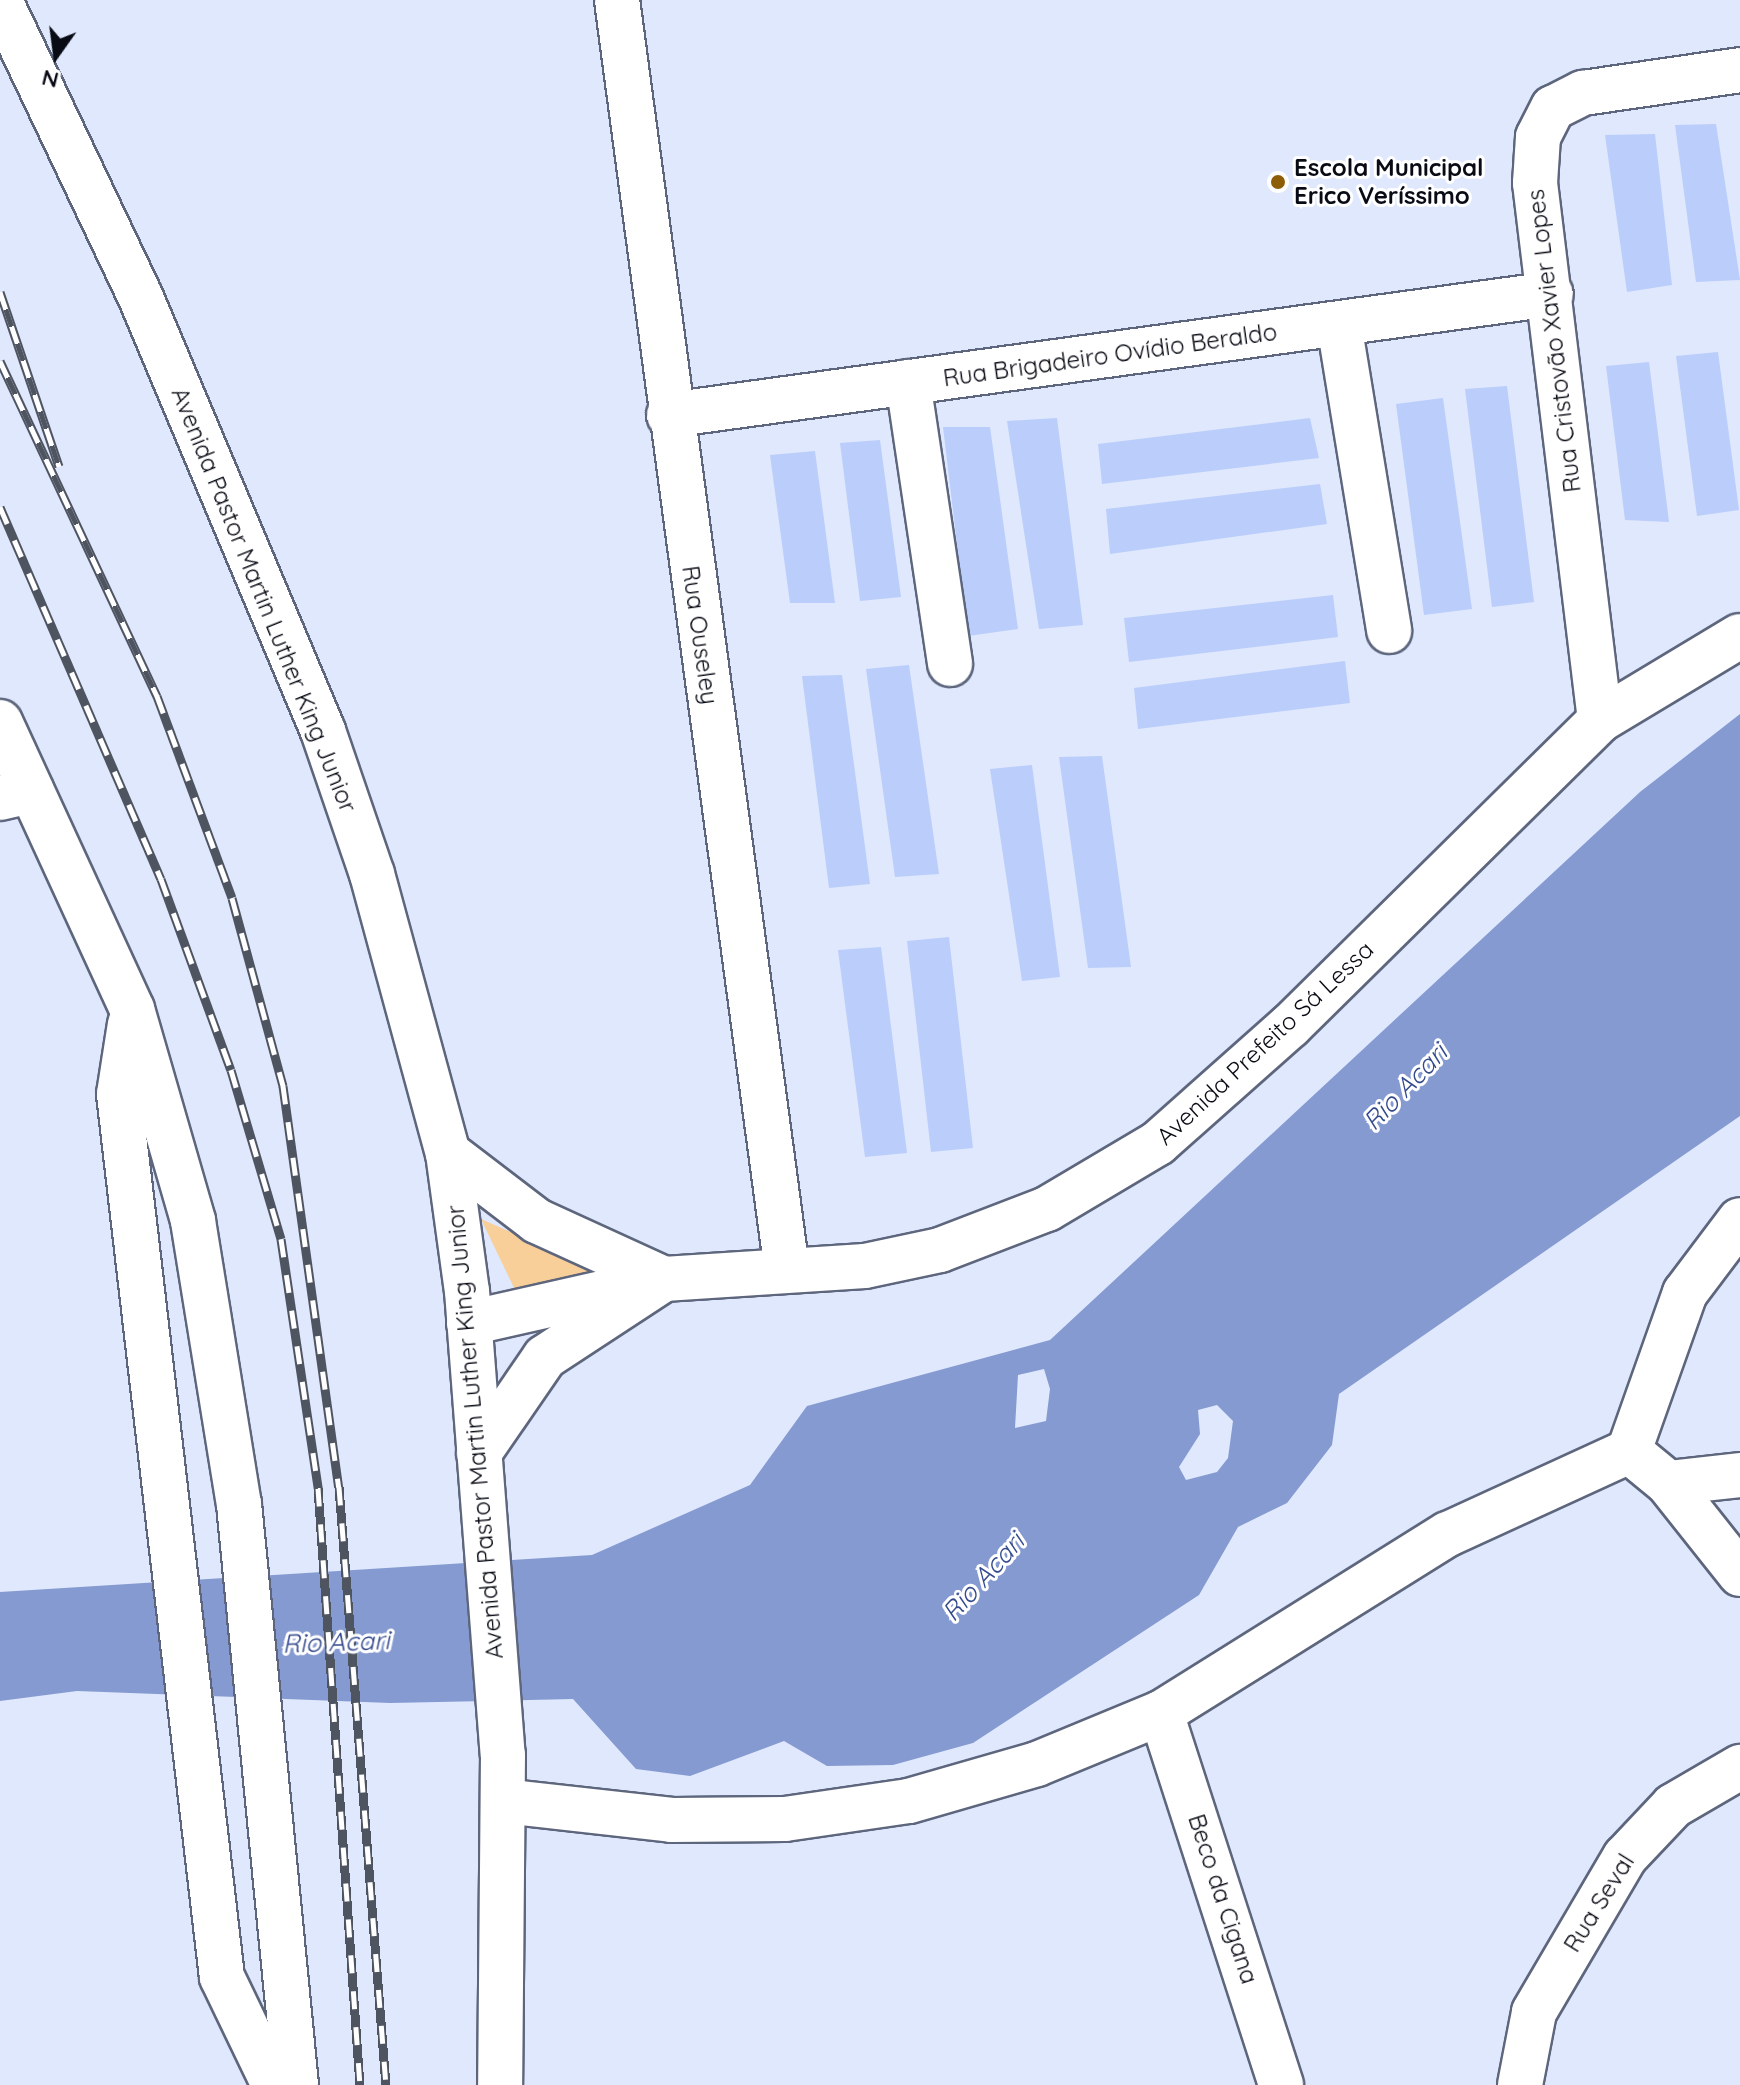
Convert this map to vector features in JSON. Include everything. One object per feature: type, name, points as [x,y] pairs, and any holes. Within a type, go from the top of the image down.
[{"type":"street","name":"Rua Ouseley","points":[[617,0],[669,415],[787,1270]]},
{"type":"street","name":"Avenida Pastor Martin Luther King Junior","points":[[0,1],[141,298],[323,731],[372,874],[448,1153],[469,1323],[503,1755],[500,2085]]},
{"type":"street","name":"Rua Cristovão Xavier Lopes","points":[[1600,720],[1551,294],[1535,183],[1538,137],[1553,108],[1583,93],[1740,70]]},
{"type":"street","name":"Rua Brigadeiro Ovídio Beraldo","points":[[669,415],[1551,294]]},
{"type":"street","points":[[1339,324],[1389,631]]},
{"type":"street","points":[[908,382],[950,664]]},
{"type":"street","name":"Avenida Prefeito Sá Lessa","points":[[469,1323],[664,1279],[865,1266],[940,1250],[1047,1209],[1158,1143],[1290,1026],[1600,720],[1740,636]]},
{"type":"street","points":[[0,722],[16,795],[132,1009],[193,1221],[239,1504],[296,2085]]},
{"type":"street","points":[[132,1009],[119,1094],[222,1977],[274,2085]]},
{"type":"street","points":[[448,1153],[537,1221],[664,1279]]},
{"type":"street","points":[[503,1801],[672,1820],[785,1819],[923,1797],[1037,1764],[1161,1713],[1448,1534],[1629,1451],[1685,1293],[1740,1220]]},
{"type":"street","points":[[479,1453],[545,1357],[664,1279]]},
{"type":"street","points":[[1629,1451],[1668,1483],[1740,1574]]},
{"type":"street","points":[[1668,1483],[1740,1475]]},
{"type":"street","name":"Beco da Cigana","points":[[1161,1713],[1281,2085]]},
{"type":"street","name":"Rua Seval","points":[[1520,2085],[1534,2012],[1625,1857],[1673,1806],[1740,1767]]},
{"type":"shaded area","points":[[481,1219],[607,1274],[516,1292]]},
{"type":"water","name":"Rio Acari","points":[[1740,714],[1740,1116],[1339,1394],[1332,1445],[1287,1503],[1238,1527],[1199,1595],[973,1743],[893,1765],[827,1766],[784,1741],[690,1776],[636,1769],[573,1699],[390,1703],[77,1691],[0,1701],[0,1592],[592,1555],[750,1485],[807,1406],[1050,1340],[1640,792]],"holes":[[[1044,1369],[1050,1389],[1046,1421],[1015,1428],[1018,1375]],[[1217,1405],[1233,1421],[1228,1458],[1217,1472],[1186,1480],[1179,1467],[1200,1434],[1198,1410]]]},
{"type":"building","points":[[1716,124],[1740,280],[1696,282],[1675,125]]},
{"type":"building","points":[[1655,134],[1672,285],[1627,292],[1605,135]]},
{"type":"building","points":[[1718,352],[1739,510],[1697,516],[1676,356]]},
{"type":"building","points":[[1649,362],[1669,522],[1625,520],[1606,366]]},
{"type":"building","points":[[1507,386],[1534,602],[1492,607],[1465,389]]},
{"type":"building","points":[[1443,398],[1472,609],[1424,615],[1396,404]]},
{"type":"building","points":[[1057,418],[1083,625],[1039,629],[1007,421]]},
{"type":"building","points":[[1310,418],[1319,458],[1102,484],[1098,444]]},
{"type":"building","points":[[943,427],[990,427],[1018,629],[968,636]]},
{"type":"building","points":[[880,440],[901,597],[860,601],[840,443]]},
{"type":"building","points":[[815,451],[835,603],[790,603],[770,455]]},
{"type":"building","points":[[1320,484],[1327,524],[1110,554],[1106,509]]},
{"type":"building","points":[[1333,595],[1338,637],[1129,662],[1124,618]]},
{"type":"building","points":[[1345,661],[1350,703],[1138,729],[1134,688]]},
{"type":"building","points":[[909,665],[939,874],[895,877],[866,669]]},
{"type":"building","points":[[842,675],[870,884],[829,888],[802,676]]},
{"type":"building","points":[[1102,756],[1131,967],[1088,968],[1059,757]]},
{"type":"building","points":[[1032,765],[1060,977],[1022,981],[990,769]]},
{"type":"building","points":[[949,937],[973,1148],[931,1152],[907,941]]},
{"type":"building","points":[[881,947],[907,1153],[865,1157],[838,950]]},
{"type":"railway","points":[[0,292],[59,466]]},
{"type":"railway","points":[[0,361],[157,696],[232,898],[283,1086],[339,1487],[386,2085]]},
{"type":"railway","points":[[0,507],[161,879],[231,1070],[281,1239],[318,1488],[360,2085]]},
{"type":"place","name":"Escola Municipal Erico Veríssimo","points":[[1278,182]]}]
